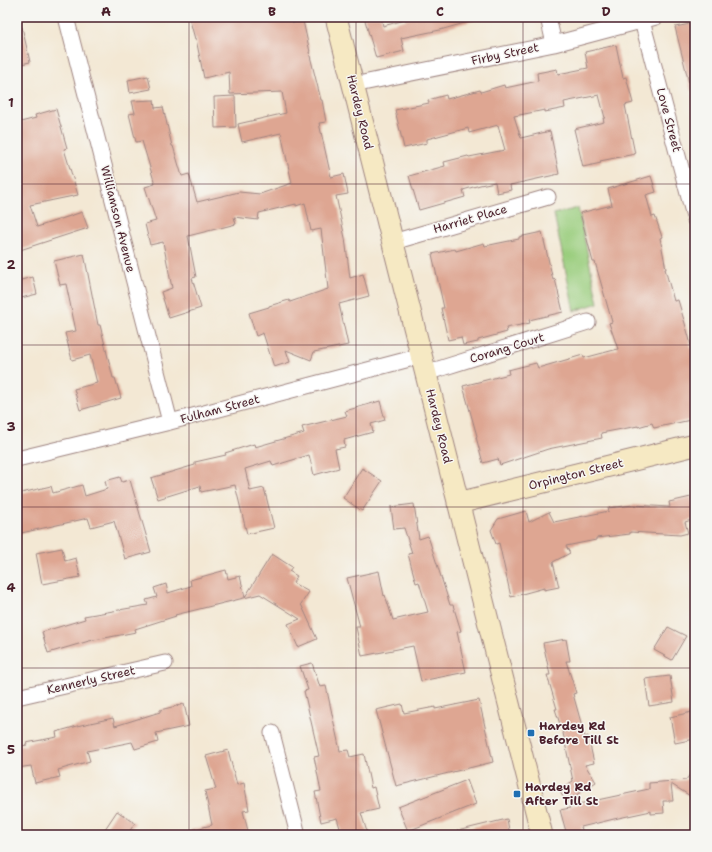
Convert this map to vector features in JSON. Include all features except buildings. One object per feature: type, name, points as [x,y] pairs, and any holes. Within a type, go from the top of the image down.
[{"type":"street","name":"Williamson Avenue","points":[[66,17],[170,422]]},
{"type":"street","name":"Hardey Road","points":[[336,17],[542,835]]},
{"type":"street","points":[[548,17],[554,44]]},
{"type":"street","name":"Firby Street","points":[[354,85],[554,44],[649,19]]},
{"type":"street","name":"Love Street","points":[[649,19],[695,220]]},
{"type":"street","name":"Harriet Place","points":[[393,242],[548,197]]},
{"type":"street","name":"Corang Court","points":[[424,365],[588,322]]},
{"type":"street","name":"Fulham Street","points":[[17,459],[170,422],[424,365]]},
{"type":"street","name":"Orpington Street","points":[[458,503],[695,445]]},
{"type":"street","name":"Kennerly Street","points":[[17,697],[165,663]]},
{"type":"street","points":[[272,733],[298,835]]},
{"type":"green space","points":[[578,208],[598,303],[574,311],[554,214]]},
{"type":"place","name":"Hardey Rd Before Till St","points":[[531,733]]},
{"type":"place","name":"Hardey Rd After Till St","points":[[517,794]]}]
